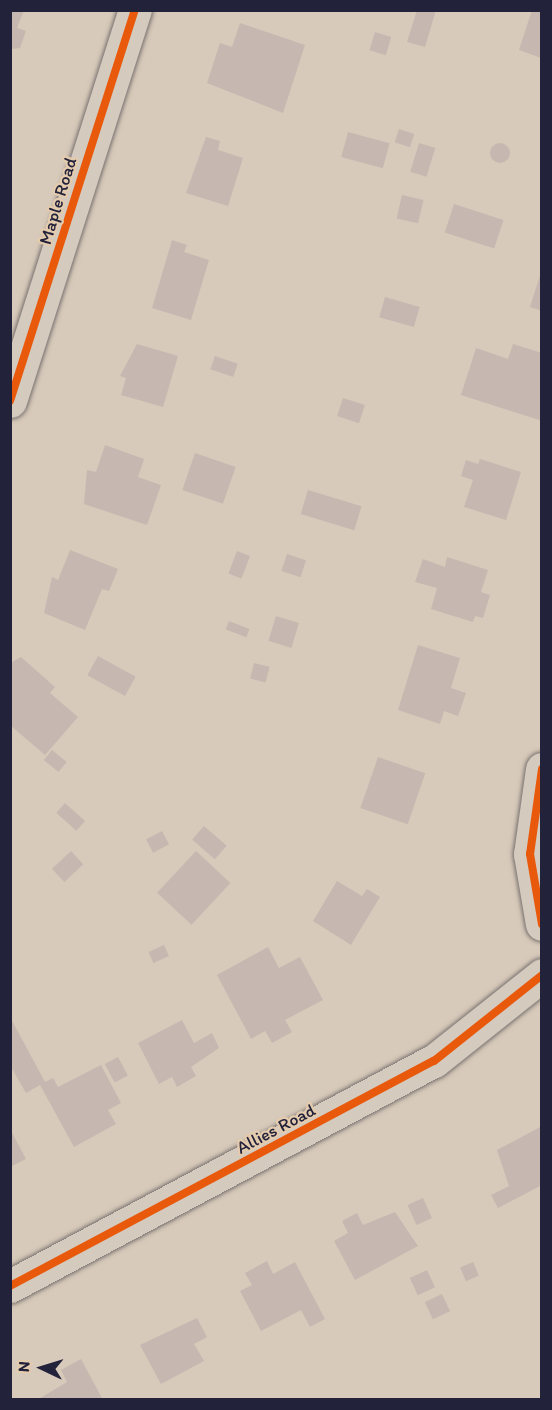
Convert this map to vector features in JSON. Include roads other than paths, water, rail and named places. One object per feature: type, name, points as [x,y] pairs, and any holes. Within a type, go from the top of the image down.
[{"type":"street","name":"Maple Road","points":[[10,401],[135,10]]},
{"type":"street","points":[[542,769],[530,854],[542,924]]},
{"type":"street","name":"Allies Road","points":[[10,1286],[434,1061],[542,975]]}]
